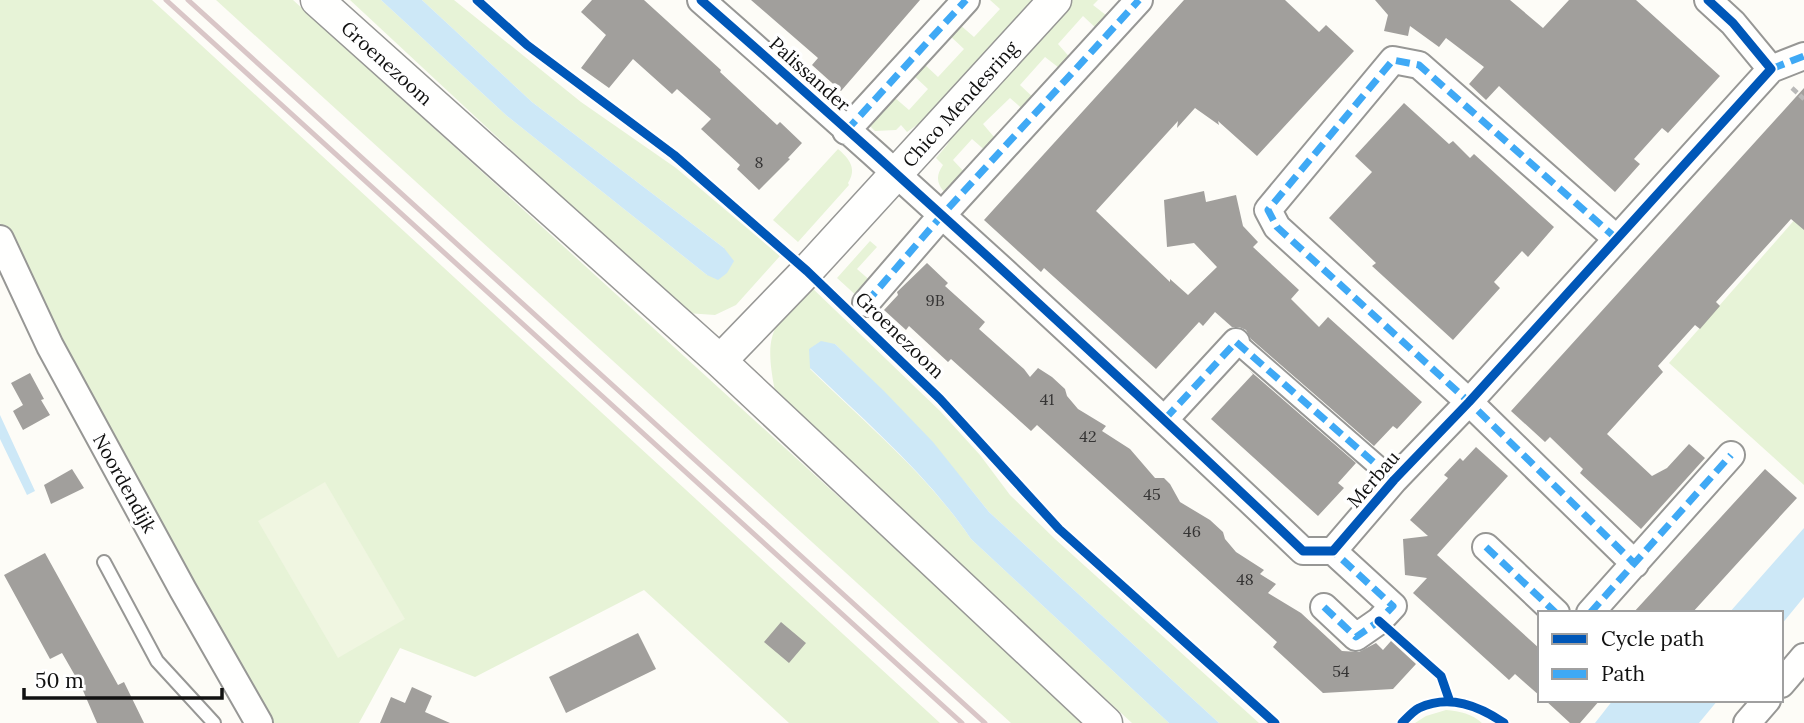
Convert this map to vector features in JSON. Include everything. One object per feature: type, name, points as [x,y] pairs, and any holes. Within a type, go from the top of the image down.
[{"type":"street","name":"Groenezoom","points":[[317,0],[720,361],[1106,723]]},
{"type":"street","name":"Palissander","points":[[701,0],[846,131],[897,173]]},
{"type":"street","points":[[846,131],[966,0]]},
{"type":"street","name":"Chico Mendesring","points":[[720,361],[1055,0]]},
{"type":"street","points":[[866,303],[943,214],[1139,0]]},
{"type":"street","points":[[1707,0],[1733,23],[1771,69]]},
{"type":"street","name":"Merbau","points":[[1334,551],[1394,480],[1469,402],[1771,69],[1804,56]]},
{"type":"street","points":[[1617,239],[1419,65],[1393,60],[1268,210],[1277,227],[1469,402],[1634,564]]},
{"type":"street","points":[[897,173],[1165,419],[1303,551],[1334,551],[1393,606],[1379,621],[1356,637],[1324,607]]},
{"type":"street","name":"Noordendijk","points":[[0,239],[50,346],[259,723]]},
{"type":"street","name":"Merbau","points":[[1165,419],[1236,342],[1394,480]]},
{"type":"street","points":[[1592,611],[1731,455]]},
{"type":"street","points":[[1486,547],[1554,611]]},
{"type":"street","points":[[1783,682],[1804,657]]},
{"type":"street","points":[[1747,723],[1765,702]]},
{"type":"lane","points":[[104,562],[157,662],[214,723]]},
{"type":"green space","points":[[0,0],[152,0],[940,723],[789,723],[644,590],[475,677],[400,648],[359,723],[269,723],[33,301],[0,223]]},
{"type":"green space","points":[[216,0],[293,0],[1087,723],[1011,723]]},
{"type":"green space","points":[[350,0],[381,0],[507,116],[707,275],[724,248],[532,102],[422,0],[454,0],[581,102],[676,168],[780,256],[736,305],[715,315],[686,313]]},
{"type":"green space","points":[[990,0],[1035,0],[931,115],[907,132],[901,125],[896,130],[875,131],[868,124],[894,97],[909,110],[928,89],[913,75],[923,63],[938,77],[964,49],[948,34],[959,24],[974,37],[1000,9]]},
{"type":"green space","points":[[1072,0],[1098,0],[1093,5],[1111,19],[1099,31],[1083,16],[1058,44],[1073,61],[1063,71],[1045,57],[1020,85],[1037,101],[1027,113],[1010,98],[983,124],[1000,144],[988,153],[972,139],[953,160],[967,175],[948,196],[938,182],[943,165],[936,158],[956,128]]},
{"type":"green space","points":[[838,149],[851,164],[849,185],[798,242],[773,220]]},
{"type":"green space","points":[[1797,217],[1804,221],[1804,485],[1669,363]]},
{"type":"green space","points":[[870,241],[877,247],[857,269],[873,283],[859,298],[837,278]]},
{"type":"green space","points":[[808,284],[940,411],[980,455],[1010,495],[1055,539],[1259,723],[1219,723],[989,512],[915,425],[835,344],[810,369],[915,471],[954,515],[971,539],[1169,723],[1132,723],[776,396],[770,360],[773,335],[785,312]]},
{"type":"green space","points":[[325,482],[405,619],[338,658],[258,521]]},
{"type":"green space","points":[[1446,710],[1466,714],[1482,723],[1415,723],[1426,716]]},
{"type":"water","points":[[381,0],[422,0],[532,102],[724,248],[734,261],[727,273],[718,280],[707,275],[507,116]]},
{"type":"water","points":[[821,341],[835,344],[884,391],[933,442],[989,512],[1219,723],[1169,723],[971,539],[935,492],[810,368],[809,349]]},
{"type":"water","points":[[0,415],[35,491],[27,495],[0,439]]},
{"type":"water","points":[[1804,528],[1804,597],[1783,623],[1783,611],[1731,611]]},
{"type":"water","points":[[1611,702],[1716,702],[1699,723],[1595,723]]},
{"type":"building","points":[[592,0],[644,0],[777,125],[780,122],[802,143],[759,190],[737,169],[740,165],[701,129],[711,119],[677,89],[672,94],[633,59],[609,88],[581,68],[606,35],[581,12]]},
{"type":"building","points":[[751,0],[920,0],[841,91],[812,65],[818,58]]},
{"type":"building","points":[[1184,0],[1285,0],[1319,32],[1326,25],[1354,51],[1257,156],[1218,121],[1219,125],[1195,108],[1177,128],[1178,121],[1096,211],[1170,282],[1170,279],[1188,295],[1217,267],[1194,243],[1167,247],[1164,200],[1204,191],[1206,202],[1236,195],[1243,226],[1258,242],[1253,247],[1299,290],[1291,299],[1319,327],[1328,317],[1422,402],[1397,429],[1393,426],[1374,446],[1251,339],[1246,330],[1232,327],[1215,312],[1203,326],[1199,322],[1156,369],[1044,268],[1041,272],[984,220]]},
{"type":"building","points":[[1375,0],[1510,0],[1543,28],[1569,0],[1636,0],[1720,76],[1668,133],[1662,128],[1634,159],[1640,164],[1615,192],[1499,86],[1486,100],[1469,84],[1484,67],[1446,38],[1439,47],[1410,26],[1408,36],[1384,31],[1388,15]]},
{"type":"building","points":[[1804,88],[1804,230],[1791,219],[1716,302],[1720,306],[1700,329],[1695,325],[1658,366],[1663,372],[1607,434],[1652,476],[1667,468],[1689,444],[1705,458],[1641,529],[1580,473],[1583,469],[1550,437],[1545,442],[1511,411]]},
{"type":"building","points":[[1404,103],[1449,144],[1453,141],[1470,158],[1474,154],[1554,227],[1528,257],[1522,251],[1494,282],[1500,288],[1453,340],[1372,266],[1376,263],[1329,218],[1372,172],[1355,156]]},
{"type":"building","points":[[927,263],[948,283],[945,286],[985,322],[979,329],[1030,377],[1038,368],[1052,377],[1065,389],[1067,396],[1078,409],[1106,426],[1102,431],[1130,449],[1155,478],[1164,478],[1180,502],[1210,520],[1223,532],[1225,539],[1236,552],[1264,570],[1260,574],[1276,584],[1268,593],[1301,613],[1342,651],[1359,652],[1376,643],[1383,650],[1391,641],[1416,664],[1393,689],[1323,693],[1273,647],[1277,642],[1037,425],[1031,431],[951,359],[948,362],[909,326],[906,330],[884,310],[898,295],[897,292]]},
{"type":"building","points":[[1249,370],[1356,463],[1338,483],[1344,488],[1318,516],[1211,419],[1253,374]]},
{"type":"building","points":[[30,373],[50,415],[23,430],[13,411],[23,405],[11,383]]},
{"type":"building","points":[[1476,447],[1508,476],[1437,555],[1538,647],[1538,694],[1515,674],[1509,680],[1413,593],[1427,578],[1405,575],[1403,539],[1428,536],[1410,520],[1448,478],[1444,475],[1460,458],[1463,461]]},
{"type":"building","points":[[72,469],[84,488],[51,504],[44,485]]},
{"type":"building","points":[[1765,469],[1797,498],[1694,611],[1635,611]]},
{"type":"building","points":[[45,553],[118,685],[124,682],[144,723],[97,723],[81,686],[62,653],[50,659],[4,575]]},
{"type":"building","points":[[781,622],[806,643],[789,663],[764,642]]},
{"type":"building","points":[[638,633],[656,669],[566,713],[549,677]]},
{"type":"building","points":[[412,687],[432,696],[425,712],[450,723],[380,723],[391,697],[405,703]]},
{"type":"building","points":[[1547,702],[1598,702],[1580,723],[1570,723]]},
{"type":"railway","points":[[166,0],[962,723]]},
{"type":"railway","points":[[188,0],[985,723]]},
{"type":"marked path","points":[[846,131],[966,0]]},
{"type":"marked path","points":[[866,303],[943,214],[1139,0]]},
{"type":"marked path","points":[[1771,69],[1804,56]]},
{"type":"marked path","points":[[1617,239],[1419,65],[1393,60],[1268,210],[1277,227],[1469,402],[1635,564]]},
{"type":"marked path","points":[[1165,419],[1236,342],[1394,480]]},
{"type":"marked path","points":[[1592,611],[1731,455]]},
{"type":"marked path","points":[[1486,547],[1554,611]]},
{"type":"marked path","points":[[1324,607],[1356,637],[1379,621],[1393,606],[1333,551]]},
{"type":"cycle path","points":[[477,0],[527,45],[674,155],[807,271],[940,399],[1059,529],[1275,723]]},
{"type":"cycle path","points":[[701,0],[1005,272],[1303,551],[1333,551],[1394,480],[1469,402],[1771,69],[1733,23],[1708,0]]},
{"type":"cycle path","points":[[1379,621],[1441,676],[1450,702]]},
{"type":"cycle path","points":[[1402,723],[1419,708],[1442,702],[1474,707],[1504,723]]}]
